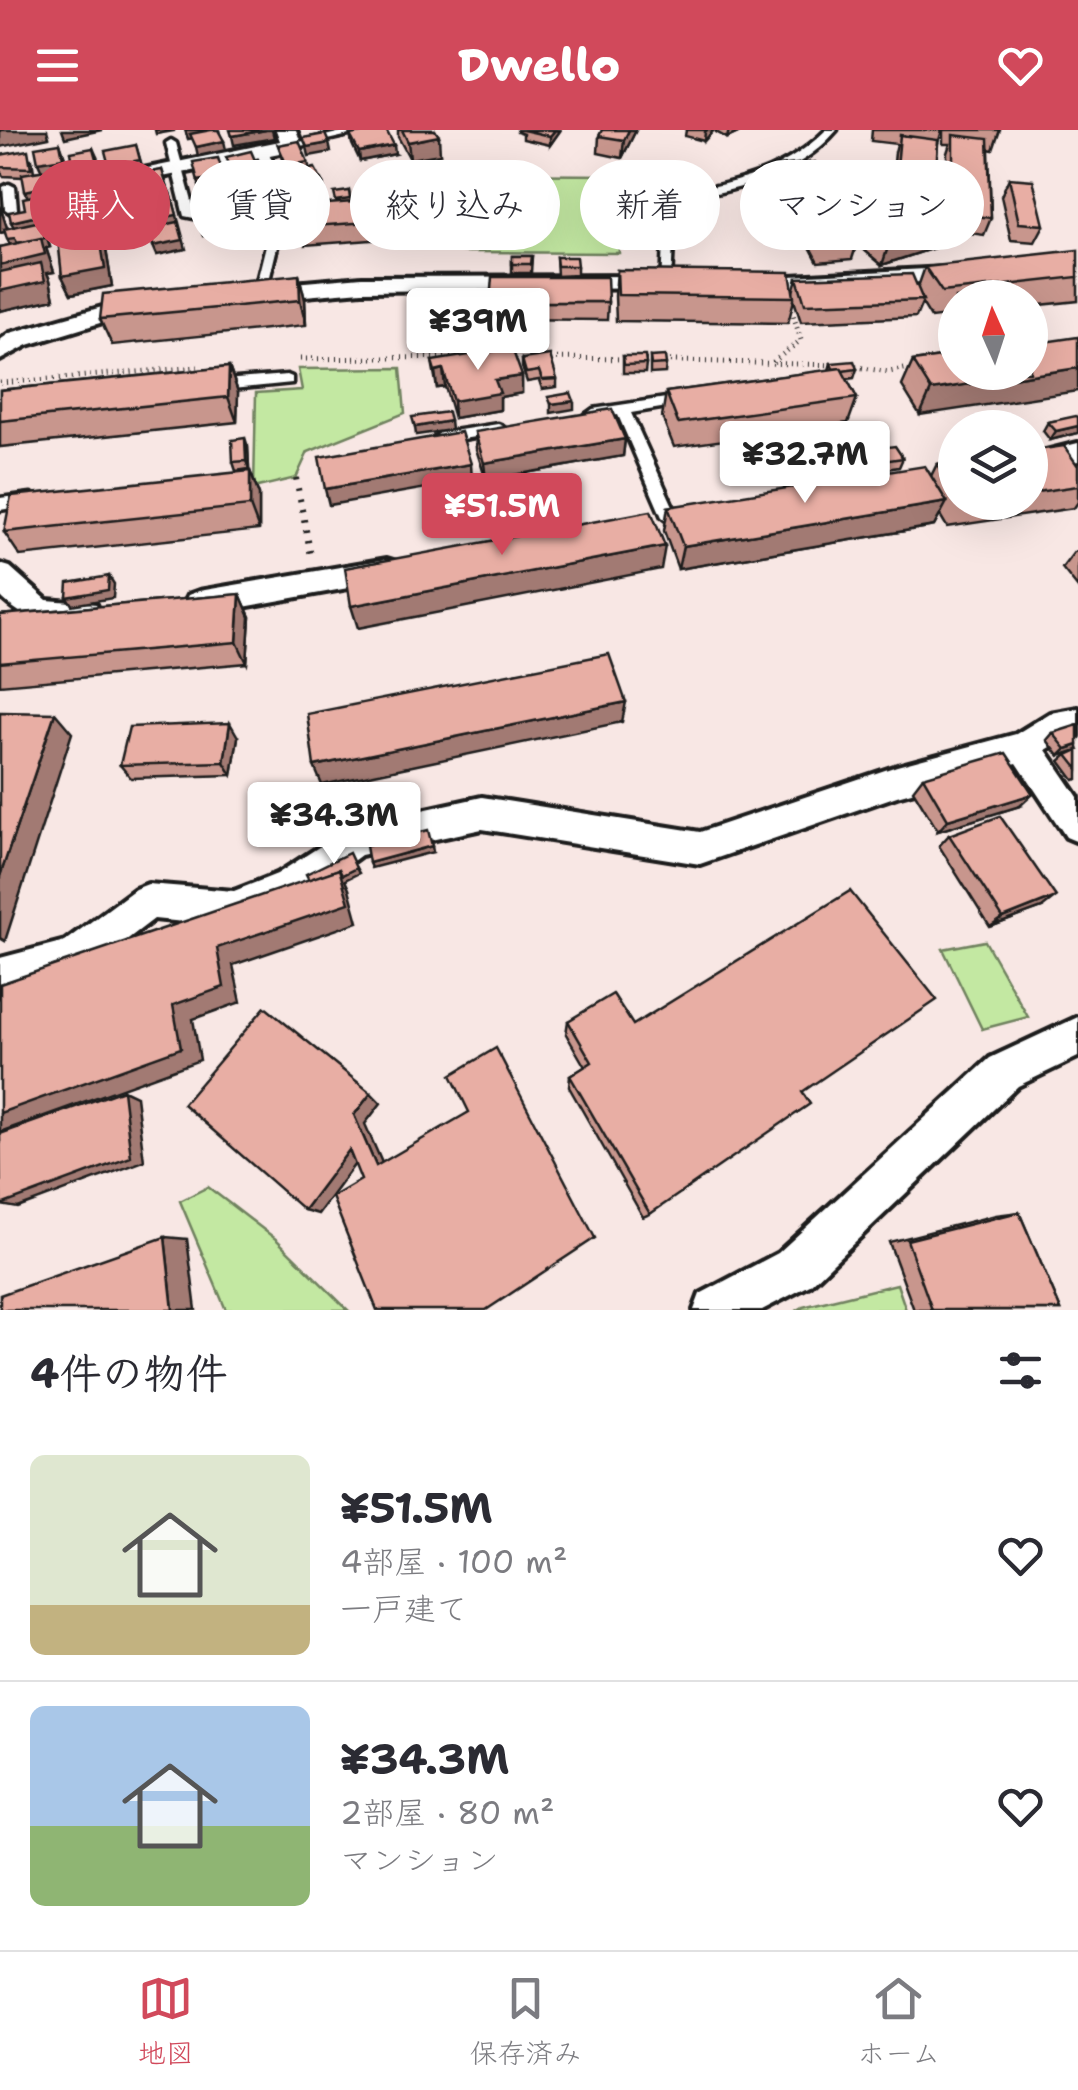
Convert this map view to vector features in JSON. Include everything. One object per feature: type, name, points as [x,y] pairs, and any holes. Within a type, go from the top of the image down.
[{"type":"street","points":[[170,170],[262,151],[289,137]]},
{"type":"street","points":[[719,284],[784,285],[997,272]]},
{"type":"street","points":[[251,294],[362,284],[674,283]]},
{"type":"street","points":[[0,352],[19,339],[69,322],[135,304],[171,300]]},
{"type":"street","points":[[633,524],[684,515]]},
{"type":"street","points":[[168,606],[226,600],[409,566]]},
{"type":"street","points":[[0,575],[14,593],[51,616],[109,611]]},
{"type":"street","points":[[0,977],[74,956],[148,901],[234,909],[290,886],[353,842],[410,828],[482,813],[700,848],[897,781],[1025,746],[1062,723],[1078,722]]},
{"type":"street","points":[[1025,746],[1078,826]]},
{"type":"street","points":[[716,1310],[794,1268],[1004,1072],[1078,1037]]},
{"type":"lane","points":[[289,137],[366,130]]},
{"type":"lane","points":[[674,283],[669,199],[734,186],[780,170],[808,158],[832,130]]},
{"type":"lane","points":[[171,143],[190,216]]},
{"type":"lane","points":[[262,151],[266,160]]},
{"type":"lane","points":[[251,294],[275,228],[298,218],[335,216]]},
{"type":"lane","points":[[191,388],[286,380]]},
{"type":"lane","points":[[567,418],[698,398]]},
{"type":"lane","points":[[622,410],[684,515]]},
{"type":"lane","points":[[418,441],[511,427]]},
{"type":"lane","points":[[0,504],[56,498]]},
{"type":"path","points":[[470,284],[471,309],[485,358]]},
{"type":"path","points":[[773,362],[801,340],[784,285]]},
{"type":"path","points":[[286,360],[504,358]]},
{"type":"path","points":[[544,358],[773,362],[889,372],[910,368]]},
{"type":"path","points":[[0,383],[210,366]]},
{"type":"path","points":[[296,478],[316,584]]},
{"type":"green space","points":[[560,175],[580,175],[580,250],[619,253],[463,252],[560,250]]},
{"type":"green space","points":[[401,368],[405,413],[308,452],[296,478],[254,488],[256,393],[302,390],[298,369]]},
{"type":"green space","points":[[985,941],[1028,1017],[982,1029],[943,949]]},
{"type":"green space","points":[[208,1187],[277,1240],[348,1310],[226,1310],[180,1201]]},
{"type":"green space","points":[[897,1284],[906,1310],[798,1310],[803,1307]]},
{"type":"building","points":[[218,130],[224,141],[196,147],[190,134]]},
{"type":"building","points":[[230,130],[266,130],[232,136]]},
{"type":"building","points":[[386,130],[394,145],[359,152],[350,135]]},
{"type":"building","points":[[402,130],[435,130],[439,136],[408,142]]},
{"type":"building","points":[[523,130],[555,130],[550,136]]},
{"type":"building","points":[[602,130],[629,130],[624,140],[599,136]]},
{"type":"building","points":[[325,134],[329,143],[307,147],[303,138]]},
{"type":"building","points":[[900,135],[938,140],[937,160],[898,160]]},
{"type":"building","points":[[953,135],[988,139],[991,218],[984,217],[984,160],[953,160]]},
{"type":"building","points":[[299,141],[307,160],[284,160],[278,145]]},
{"type":"building","points":[[60,143],[63,158],[38,160],[35,147]]},
{"type":"building","points":[[136,145],[140,160],[107,160],[105,151]]},
{"type":"building","points":[[93,148],[96,160],[61,160],[72,158],[71,152]]},
{"type":"building","points":[[28,150],[30,168],[0,167],[0,155]]},
{"type":"building","points":[[251,151],[255,160],[227,160],[226,157]]},
{"type":"building","points":[[30,173],[30,190],[25,191],[22,174]]},
{"type":"building","points":[[1009,178],[1033,180],[1044,225],[1019,223]]},
{"type":"building","points":[[349,191],[350,199],[336,201],[334,193]]},
{"type":"building","points":[[170,193],[177,215],[170,216]]},
{"type":"building","points":[[30,197],[30,218],[11,222],[9,212],[25,209],[23,198]]},
{"type":"building","points":[[350,202],[350,223],[330,225],[330,204]]},
{"type":"building","points":[[178,222],[183,240],[170,243],[170,224]]},
{"type":"building","points":[[30,223],[30,241],[17,243],[15,238],[7,239],[4,229]]},
{"type":"building","points":[[30,240],[30,250],[44,250],[45,254],[0,265],[0,247]]},
{"type":"building","points":[[59,250],[102,250],[105,268],[62,276]]},
{"type":"building","points":[[1078,250],[1078,277],[938,280],[938,286],[925,267]]},
{"type":"building","points":[[512,256],[532,256],[531,264],[512,264]]},
{"type":"building","points":[[556,257],[576,257],[577,266],[557,266]]},
{"type":"building","points":[[41,263],[45,281],[0,291],[0,272]]},
{"type":"building","points":[[617,270],[790,272],[794,297],[618,295]]},
{"type":"building","points":[[912,274],[923,300],[805,304],[797,278]]},
{"type":"building","points":[[299,275],[300,300],[100,319],[103,294]]},
{"type":"building","points":[[492,277],[607,277],[608,302],[490,302]]},
{"type":"building","points":[[1078,337],[1078,368],[1048,372],[1048,341]]},
{"type":"building","points":[[512,348],[522,376],[495,380],[500,393],[453,401],[443,369],[435,371],[432,361]]},
{"type":"building","points":[[550,355],[557,379],[542,380],[539,371],[526,373],[522,359]]},
{"type":"building","points":[[623,356],[645,356],[646,364],[624,365]]},
{"type":"building","points":[[665,356],[666,364],[651,365],[650,357]]},
{"type":"building","points":[[938,357],[938,389],[931,390],[913,361]]},
{"type":"building","points":[[854,361],[857,369],[842,371],[833,369],[831,363]]},
{"type":"building","points":[[229,367],[228,397],[0,421],[0,390]]},
{"type":"building","points":[[841,368],[857,398],[678,423],[666,392]]},
{"type":"building","points":[[571,393],[574,401],[551,404],[548,397]]},
{"type":"building","points":[[612,409],[625,439],[484,463],[475,432]]},
{"type":"building","points":[[448,412],[450,421],[415,427],[412,417]]},
{"type":"building","points":[[1078,417],[1078,426],[1056,431],[1048,422]]},
{"type":"building","points":[[461,432],[471,464],[325,489],[319,457]]},
{"type":"building","points":[[245,438],[246,461],[233,462],[232,440]]},
{"type":"building","points":[[895,446],[903,458],[869,463],[863,450]]},
{"type":"building","points":[[1064,446],[1078,466],[1078,486],[1048,490],[1048,448]]},
{"type":"building","points":[[925,466],[938,487],[938,504],[683,546],[668,507]]},
{"type":"building","points":[[250,471],[250,506],[4,532],[11,496]]},
{"type":"building","points":[[651,511],[665,546],[351,606],[345,568]]},
{"type":"building","points":[[109,576],[108,590],[67,597],[68,583]]},
{"type":"building","points":[[240,594],[237,642],[0,663],[0,615]]},
{"type":"building","points":[[609,654],[626,702],[314,766],[307,714]]},
{"type":"building","points":[[0,712],[55,713],[0,876]]},
{"type":"building","points":[[230,723],[224,762],[120,765],[129,727]]},
{"type":"building","points":[[1078,725],[1078,745],[1066,749],[1053,733]]},
{"type":"building","points":[[1078,750],[1078,769],[1067,755]]},
{"type":"building","points":[[1006,753],[1033,794],[948,820],[923,777]]},
{"type":"building","points":[[1000,816],[1056,897],[1003,918],[949,835]]},
{"type":"building","points":[[428,830],[432,846],[369,863],[366,846]]},
{"type":"building","points":[[349,853],[356,868],[342,875],[339,869],[309,880],[306,874]]},
{"type":"building","points":[[339,869],[349,903],[217,948],[224,987],[173,1005],[181,1048],[0,1113],[0,984]]},
{"type":"building","points":[[850,891],[937,1000],[802,1092],[810,1104],[650,1214],[570,1076],[592,1062],[568,1021],[613,994],[633,1025]]},
{"type":"building","points":[[265,1007],[371,1093],[354,1115],[376,1166],[469,1112],[451,1075],[496,1048],[595,1238],[486,1310],[377,1310],[332,1197],[361,1180],[349,1150],[304,1210],[183,1104]]},
{"type":"building","points":[[123,1090],[131,1157],[1,1205],[0,1134]]},
{"type":"building","points":[[1019,1212],[1061,1310],[932,1310],[907,1240]]},
{"type":"building","points":[[165,1237],[173,1310],[0,1310],[0,1295]]}]
